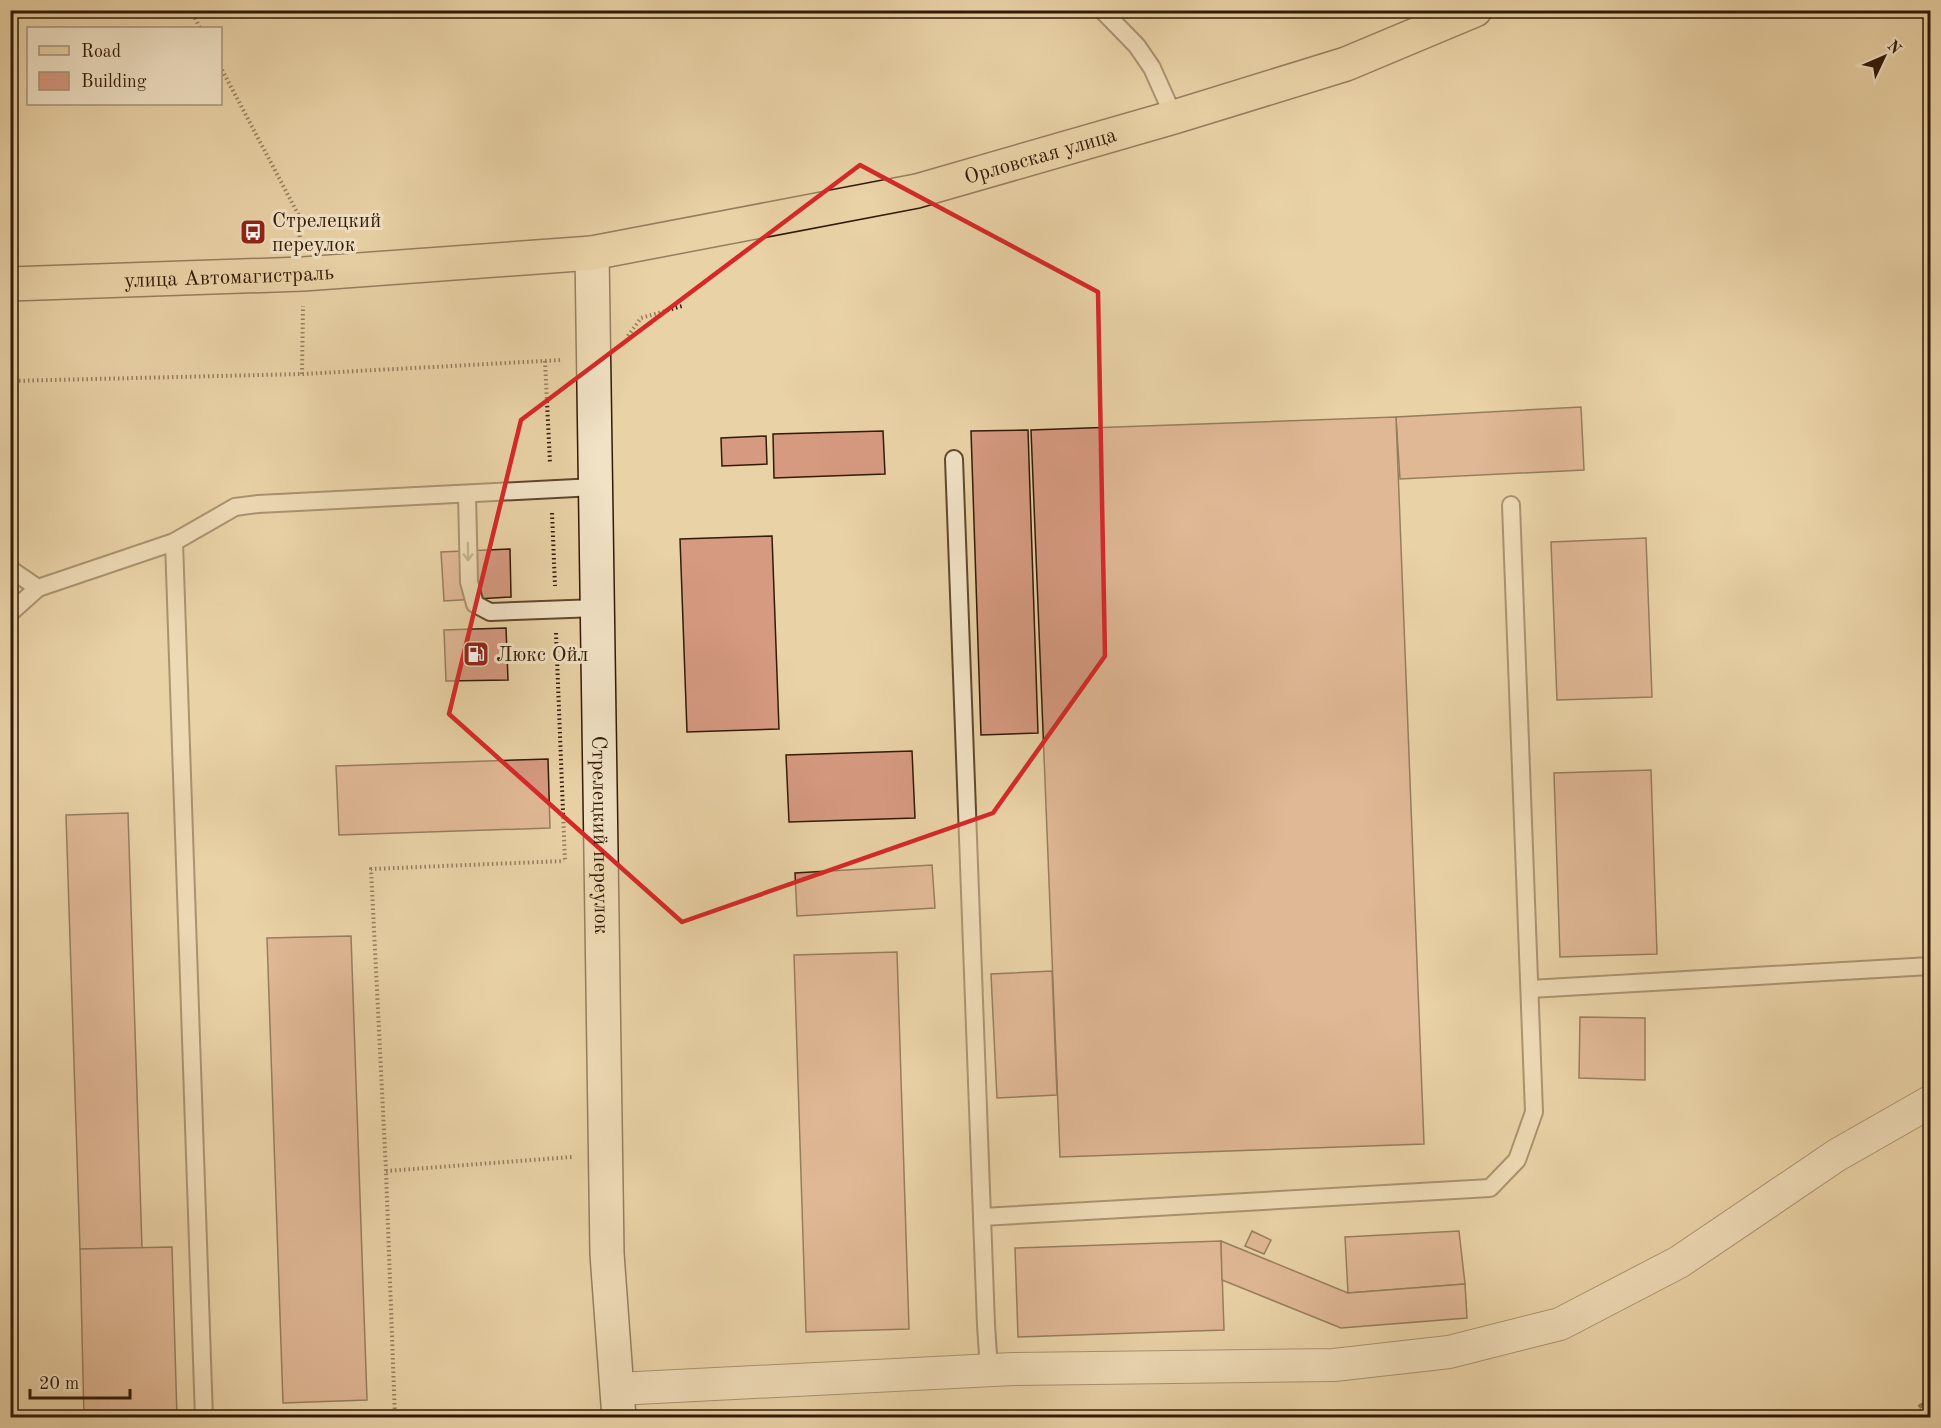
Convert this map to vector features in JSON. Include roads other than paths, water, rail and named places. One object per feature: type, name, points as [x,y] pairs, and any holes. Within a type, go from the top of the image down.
[{"type":"main road","name":"Орловская улица","points":[[592,253],[917,191],[1174,117],[1346,64],[1475,10]]},
{"type":"main road","name":"улица Автомагистраль","points":[[10,284],[303,274],[592,253]]},
{"type":"main road","name":"Стрелецкий переулок","points":[[592,253],[607,1254],[618,1403]]},
{"type":"street","points":[[618,1403],[989,1370],[1334,1365],[1449,1352],[1560,1323],[1679,1262],[1837,1155],[1930,1102]]},
{"type":"lane","points":[[1102,10],[1137,46],[1147,61],[1174,117]]},
{"type":"lane","points":[[954,459],[989,1370]]},
{"type":"lane","points":[[10,613],[38,588],[174,542],[235,507],[595,487]]},
{"type":"lane","points":[[467,494],[469,582],[475,604],[490,612],[597,608]]},
{"type":"lane","points":[[982,1217],[1490,1188],[1517,1160],[1534,1112],[1511,506]]},
{"type":"lane","points":[[174,542],[204,1418]]},
{"type":"lane","points":[[10,569],[38,588]]},
{"type":"lane","points":[[1530,989],[1930,966]]},
{"type":"railway","points":[[1902,1418],[1930,1400]]},
{"type":"place","name":"Стрелецкий переулок","points":[[253,232]]},
{"type":"place","name":"Люкс Ойл","points":[[476,654]]}]
